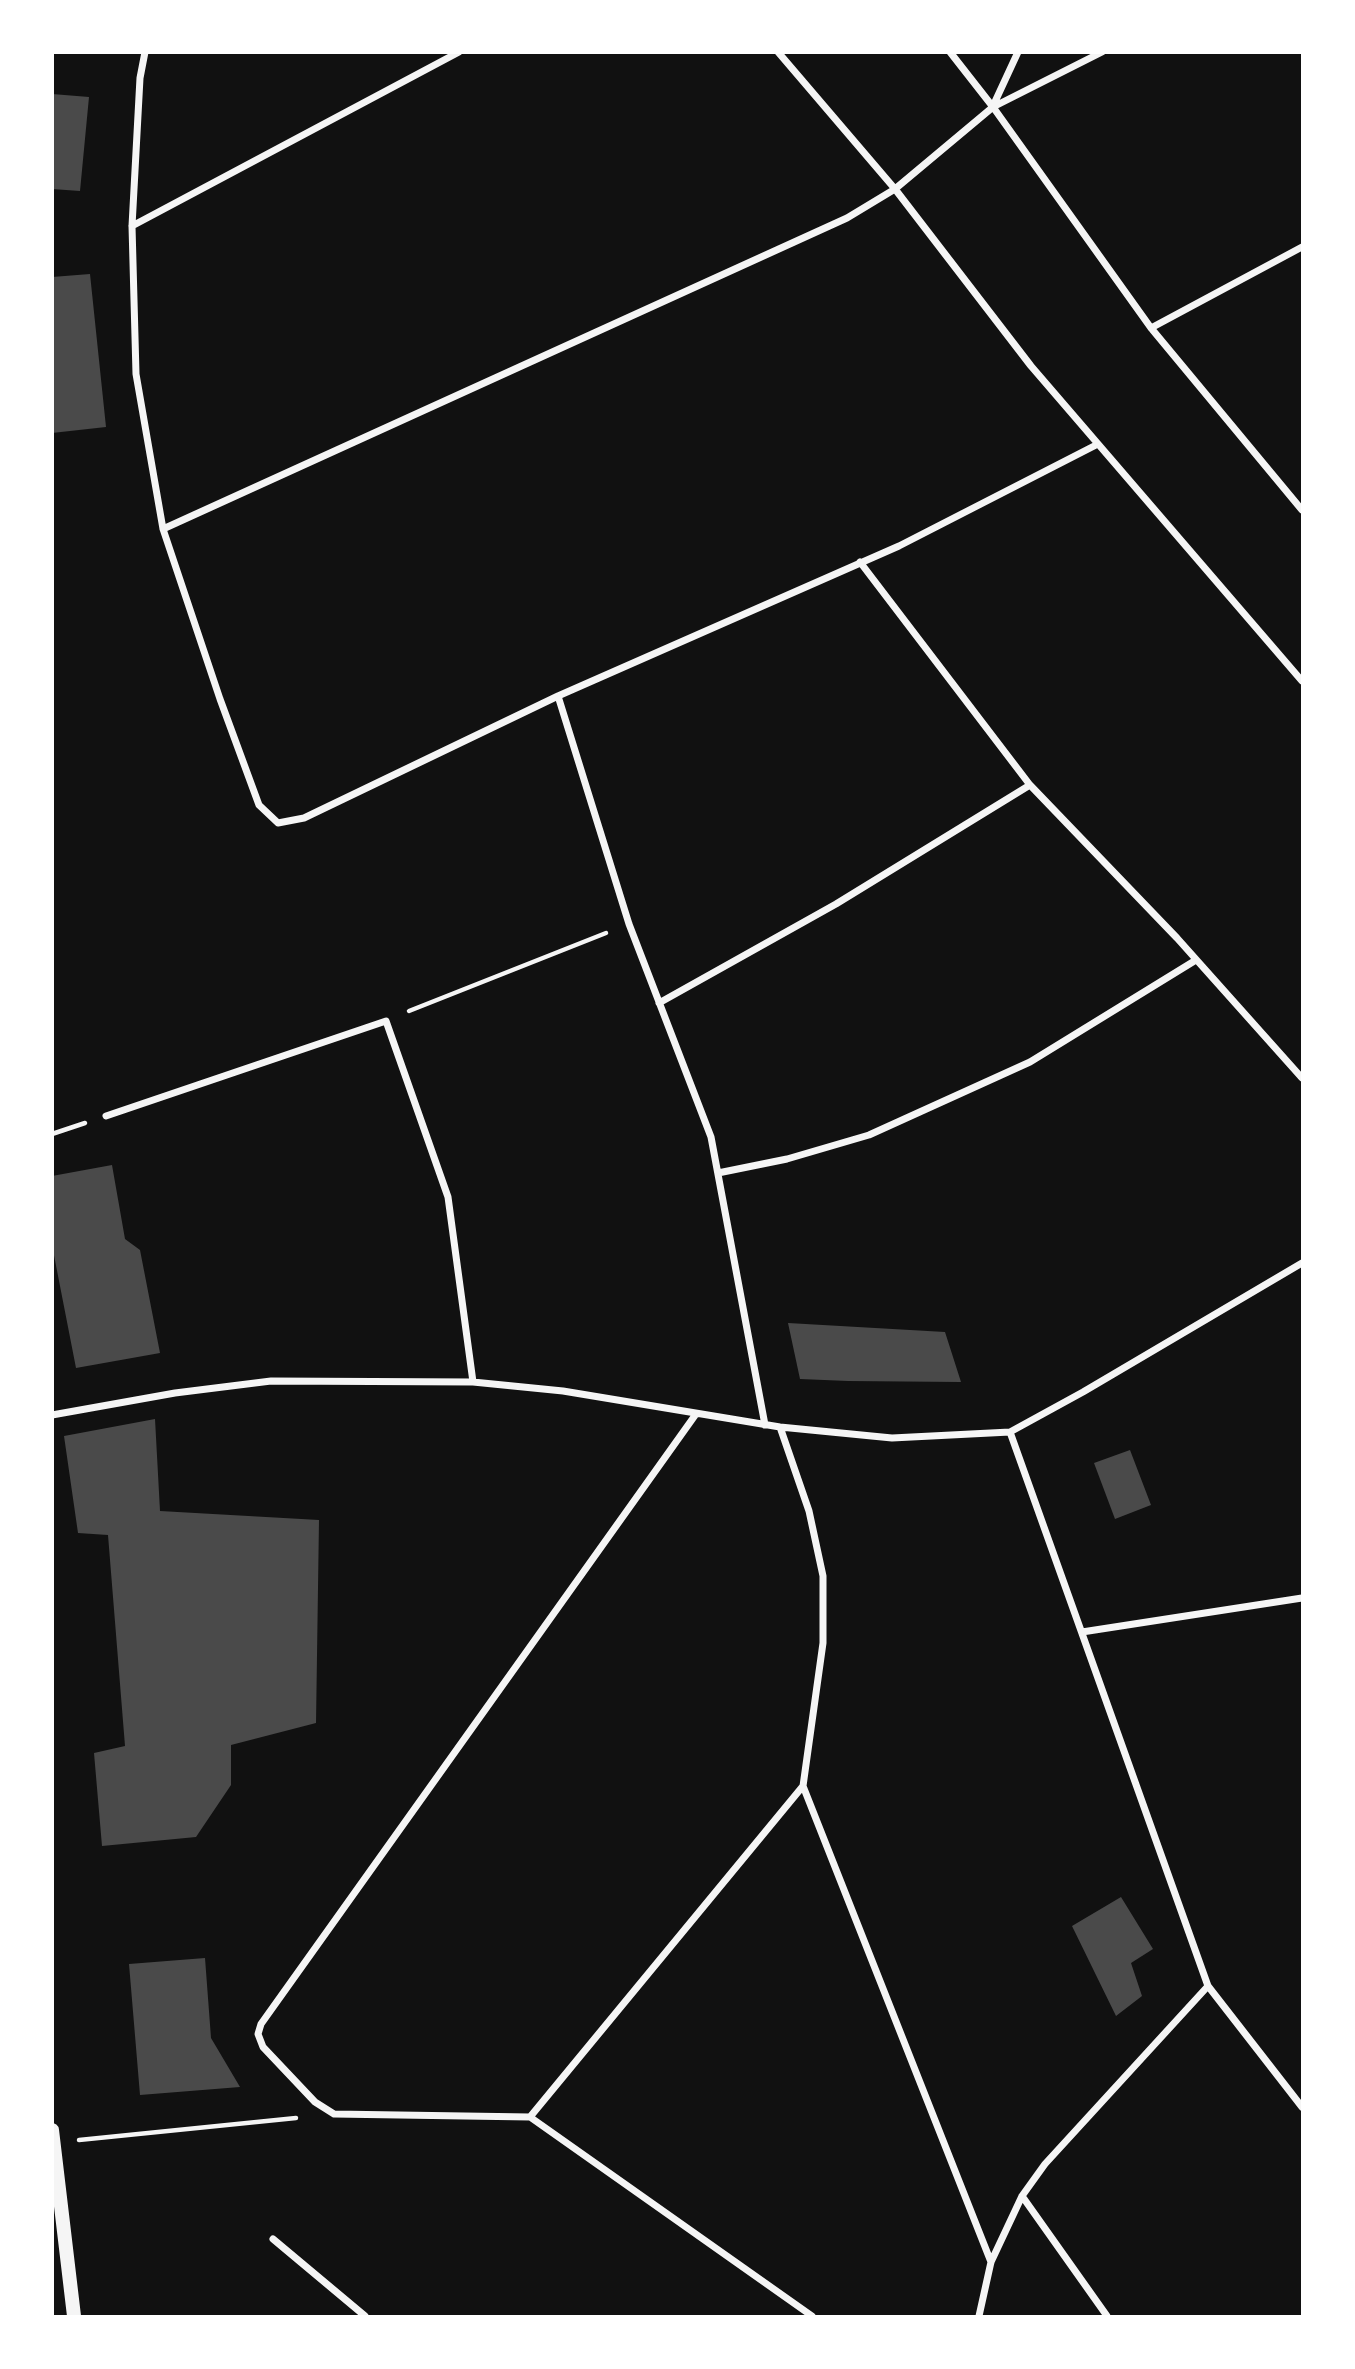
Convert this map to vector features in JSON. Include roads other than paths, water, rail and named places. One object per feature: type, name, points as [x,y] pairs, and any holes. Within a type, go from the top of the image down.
[{"type":"main road","points":[[53,2136],[74,2316]]},
{"type":"street","points":[[145,52],[140,78],[132,226],[136,374],[163,529],[259,805],[278,823],[304,818],[558,695],[899,546],[1098,444]]},
{"type":"street","points":[[132,226],[458,52]]},
{"type":"street","points":[[778,52],[895,189],[1031,366],[1303,681]]},
{"type":"street","points":[[950,52],[993,107],[1151,328],[1303,510]]},
{"type":"street","points":[[993,107],[1018,52]]},
{"type":"street","points":[[163,529],[847,218],[895,189],[993,107],[1102,52]]},
{"type":"street","points":[[1151,328],[1303,247]]},
{"type":"street","points":[[860,562],[1030,785],[1196,960],[1303,1078]]},
{"type":"street","points":[[558,695],[629,924],[711,1137],[765,1425]]},
{"type":"street","points":[[660,1003],[836,904],[1030,785]]},
{"type":"street","points":[[718,1173],[786,1159],[869,1135],[1030,1062],[1196,960]]},
{"type":"street","points":[[106,1116],[386,1021],[448,1197],[473,1382]]},
{"type":"street","points":[[52,1415],[175,1393],[271,1381],[473,1382],[563,1391],[765,1425],[892,1438],[1010,1432],[1303,1264]]},
{"type":"street","points":[[696,1414],[261,2024],[258,2034],[263,2047],[315,2102],[334,2114],[530,2117],[811,2316]]},
{"type":"street","points":[[780,1427],[809,1511],[823,1576],[823,1643],[803,1786],[991,2262]]},
{"type":"street","points":[[1010,1432],[1208,1986],[1303,2108]]},
{"type":"street","points":[[1082,1632],[1303,1598]]},
{"type":"street","points":[[530,2117],[803,1786]]},
{"type":"street","points":[[979,2316],[991,2262],[1022,2196],[1045,2164],[1208,1986]]},
{"type":"street","points":[[1022,2196],[1107,2316]]},
{"type":"street","points":[[273,2239],[365,2316]]}]
